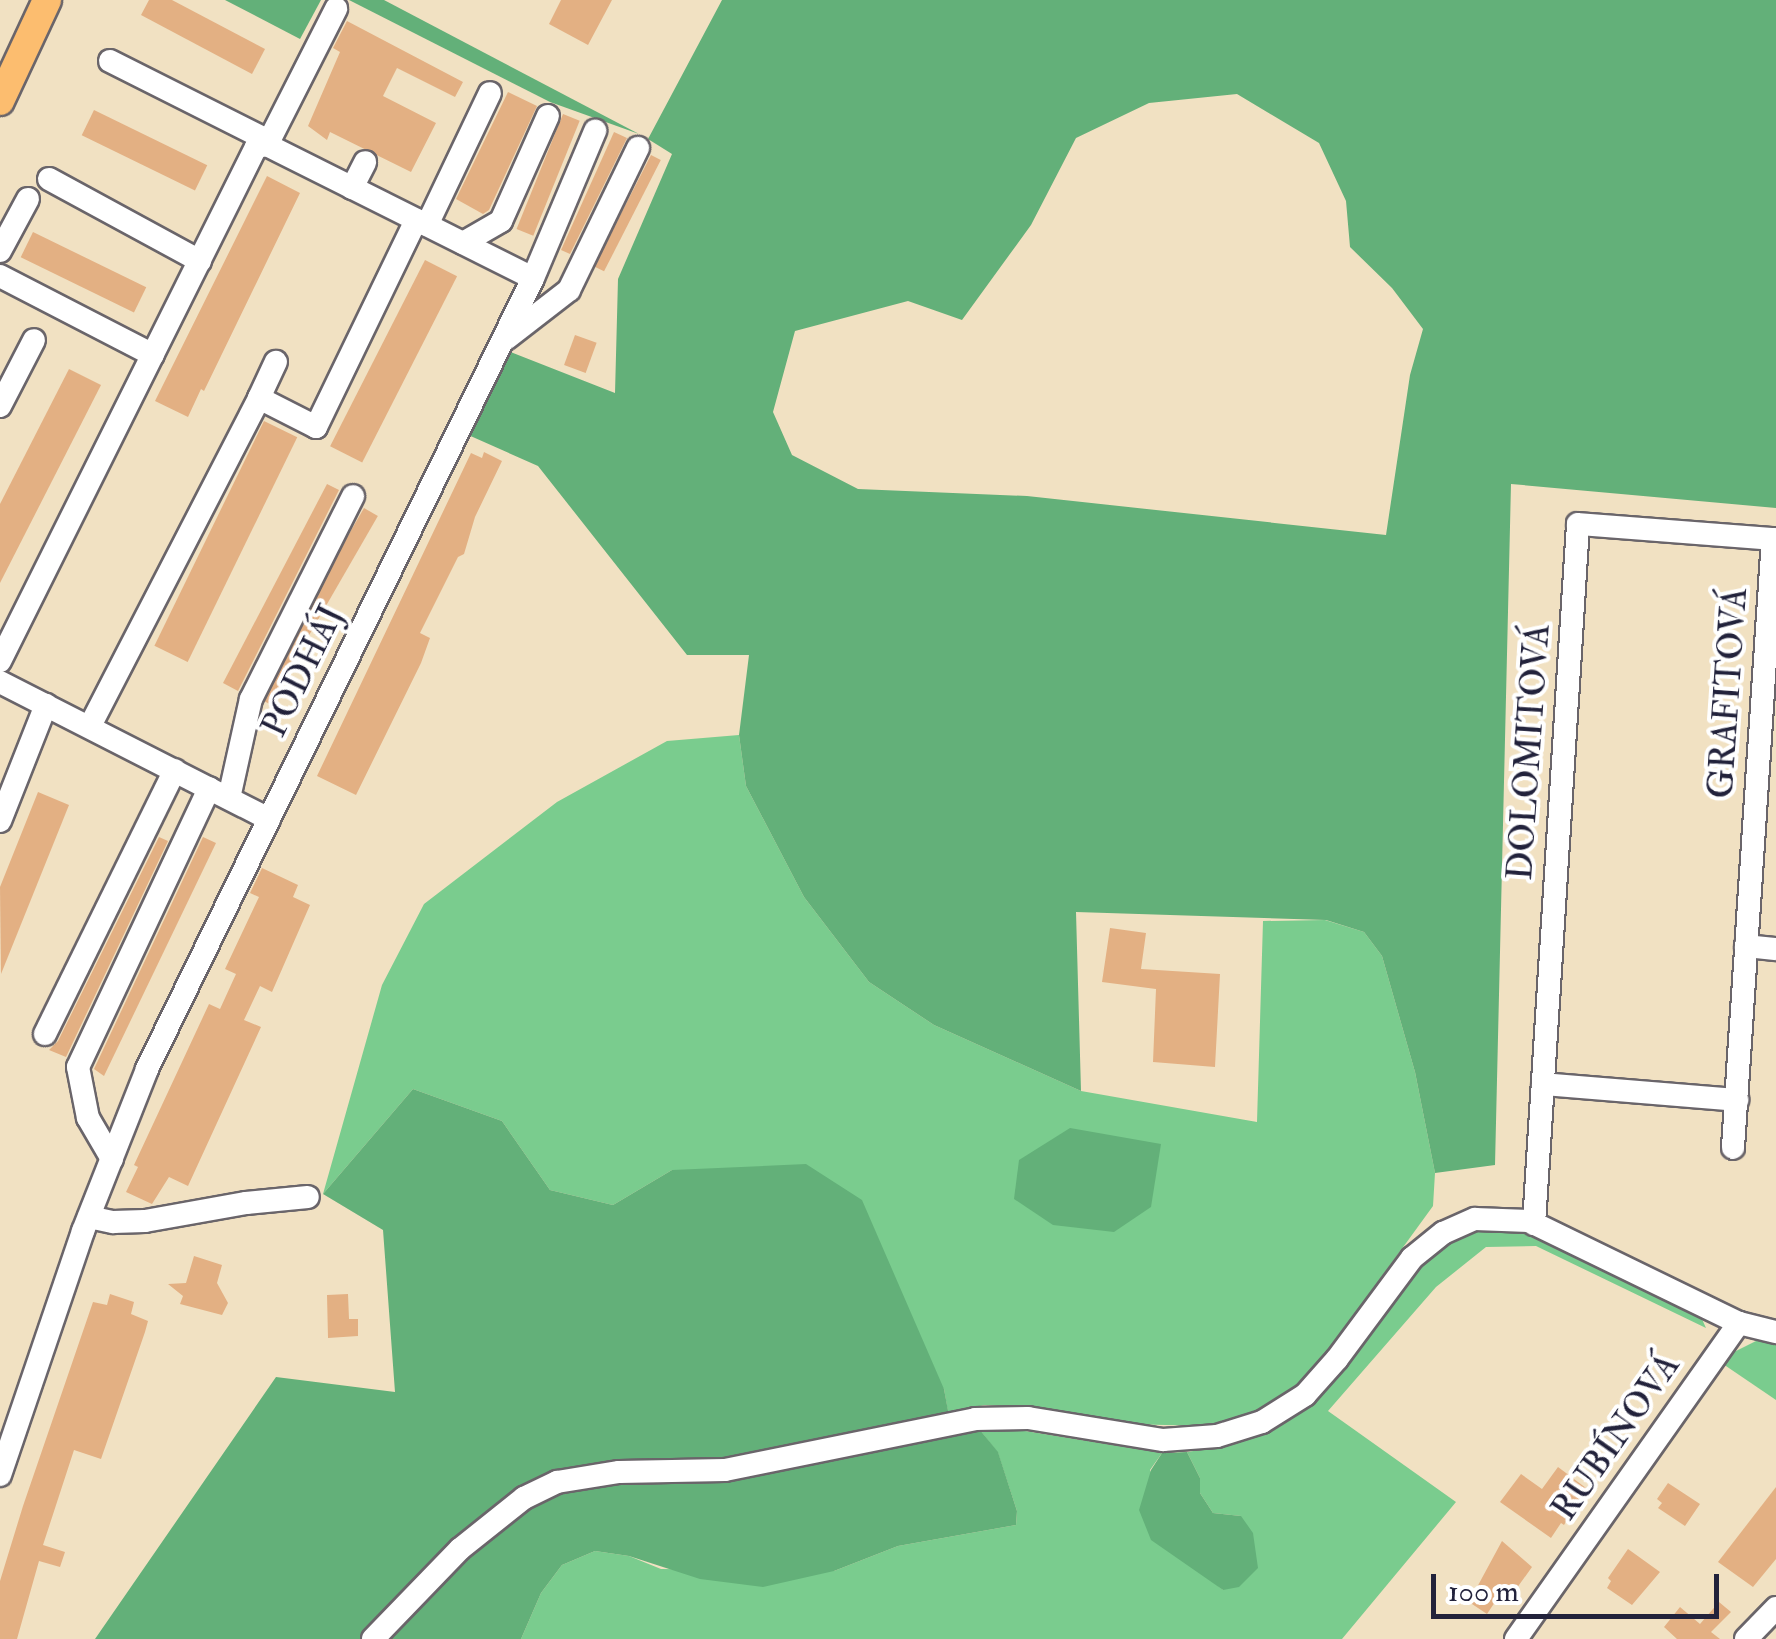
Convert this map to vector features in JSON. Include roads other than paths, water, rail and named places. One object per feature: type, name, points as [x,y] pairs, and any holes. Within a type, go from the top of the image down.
[{"type":"main road","points":[[0,100],[47,0]]},
{"type":"street","points":[[3,648],[256,147],[268,143],[336,8]]},
{"type":"street","points":[[110,60],[533,278]]},
{"type":"street","points":[[259,398],[316,426],[490,93]]},
{"type":"street","points":[[463,244],[501,221],[548,116]]},
{"type":"street","name":"PODHÁJ","points":[[0,1474],[89,1216],[147,1069],[533,278],[595,131]]},
{"type":"street","points":[[502,342],[569,290],[638,148]]},
{"type":"street","points":[[352,188],[366,162]]},
{"type":"street","points":[[49,179],[200,260]]},
{"type":"street","points":[[0,251],[28,199]]},
{"type":"street","points":[[0,276],[153,354]]},
{"type":"street","points":[[0,406],[34,340]]},
{"type":"street","points":[[90,726],[276,362]]},
{"type":"street","points":[[112,1159],[88,1118],[78,1067],[219,793],[251,699],[354,496]]},
{"type":"street","name":"DOLOMITOVÁ","points":[[1534,1224],[1578,524],[1678,532]]},
{"type":"street","name":"GRAFITOVÁ","points":[[1678,532],[1773,539],[1734,1148]]},
{"type":"street","points":[[0,682],[269,819]]},
{"type":"street","points":[[0,821],[46,705]]},
{"type":"street","points":[[46,1034],[175,770]]},
{"type":"street","points":[[1746,946],[1776,948]]},
{"type":"street","points":[[1543,1084],[1736,1100]]},
{"type":"street","points":[[89,1216],[112,1222],[145,1222],[246,1203],[308,1197]]},
{"type":"street","points":[[373,1639],[460,1549],[524,1498],[557,1482],[620,1472],[740,1467],[974,1418],[1028,1418],[1164,1440],[1217,1436],[1262,1422],[1305,1395],[1425,1245],[1475,1220],[1510,1217],[1534,1224],[1738,1324],[1776,1332]]},
{"type":"street","name":"RUBÍNOVÁ","points":[[1516,1639],[1738,1324]]},
{"type":"street","points":[[1746,1639],[1776,1608]]}]
